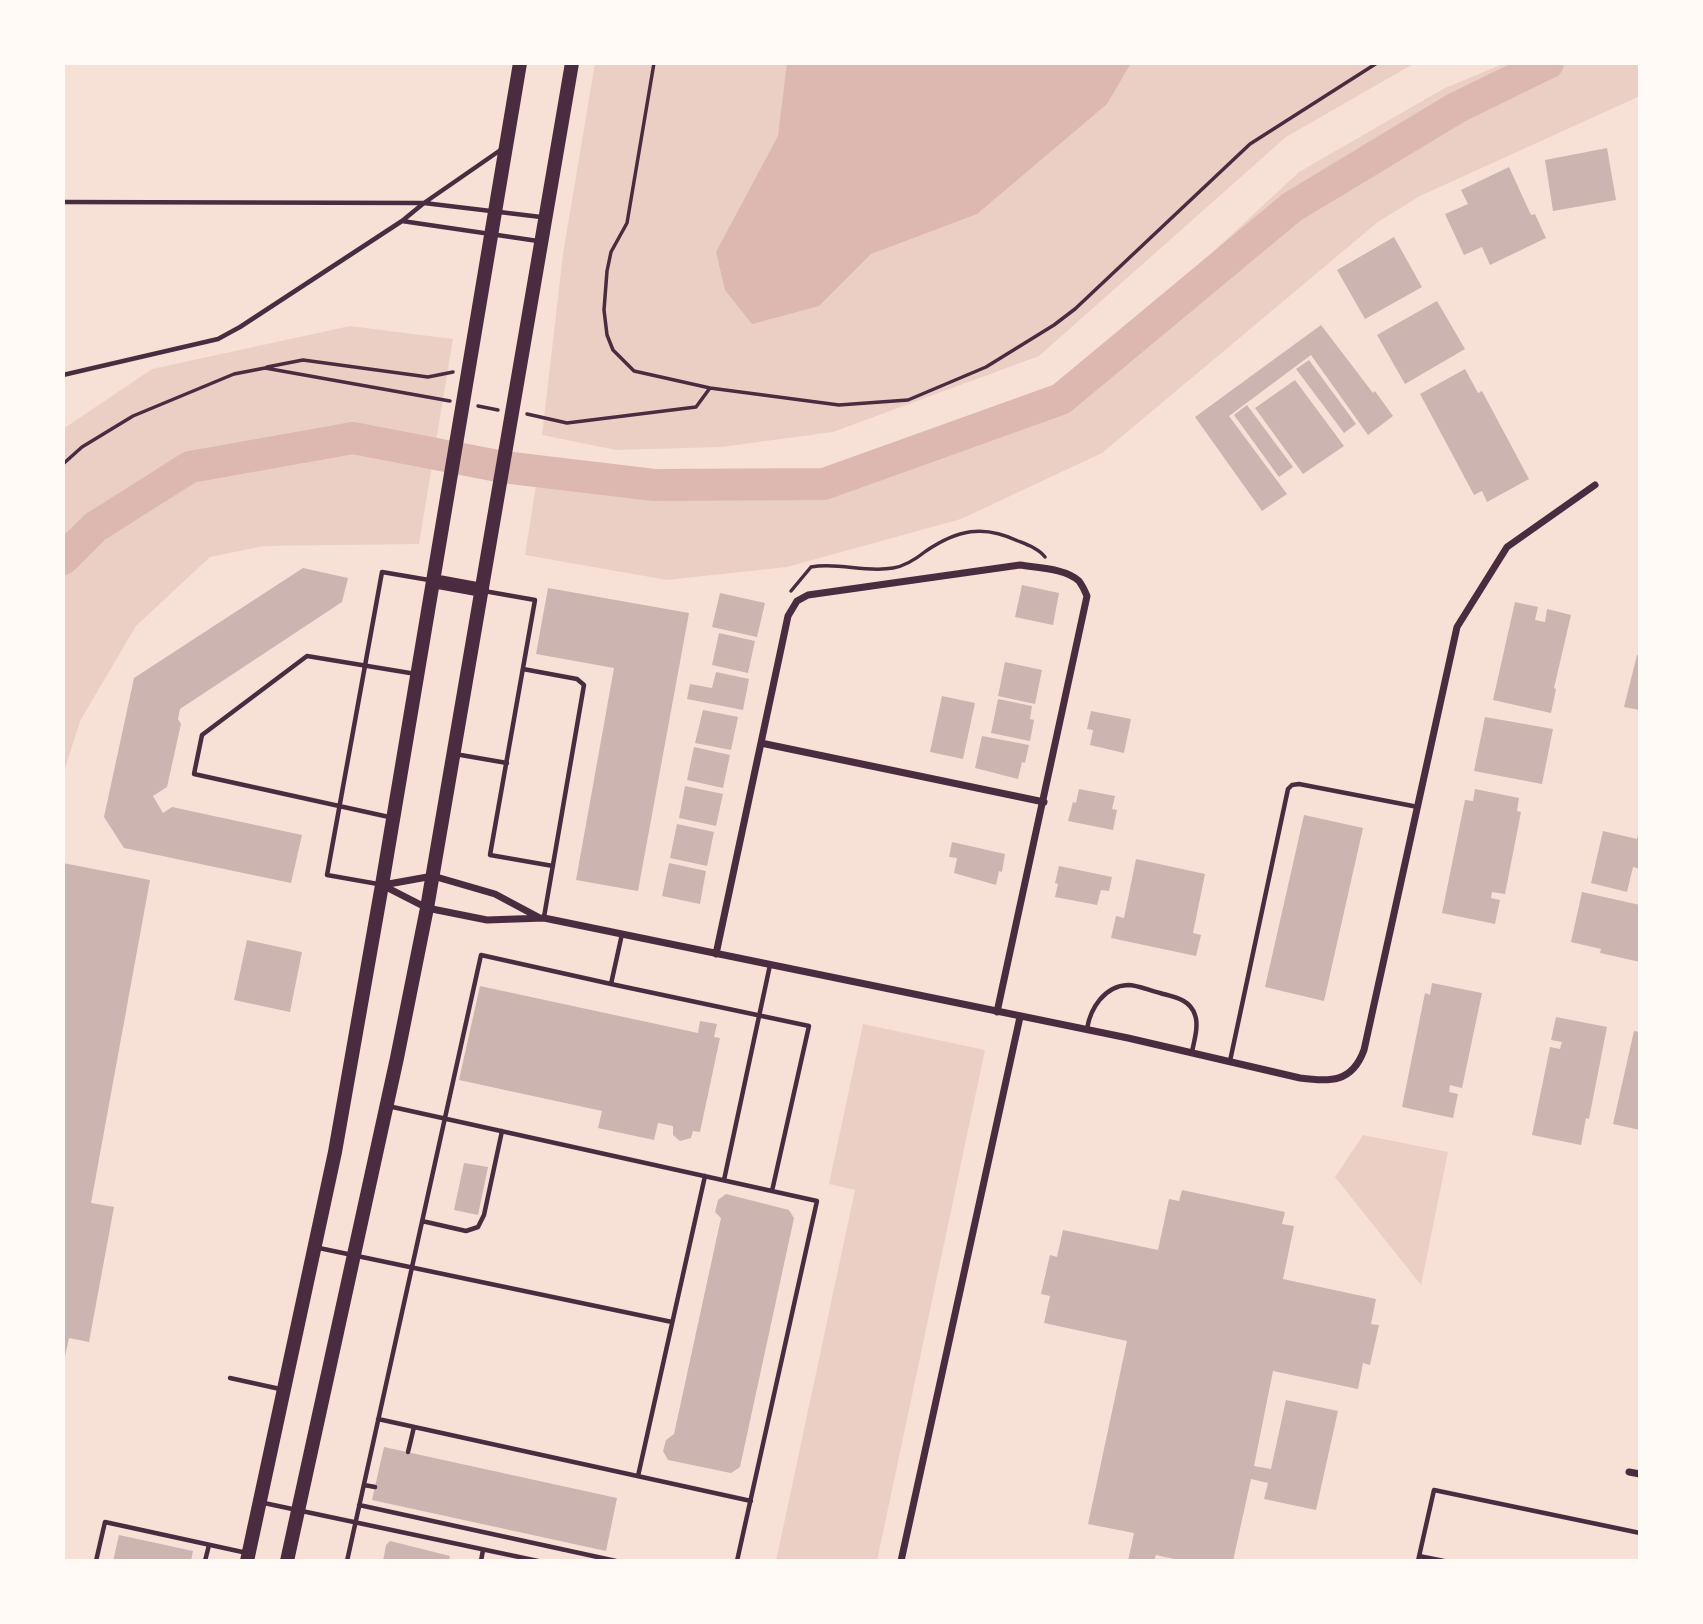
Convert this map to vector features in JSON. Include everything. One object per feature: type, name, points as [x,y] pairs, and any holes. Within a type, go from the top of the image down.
[{"type":"main road","points":[[248,1557],[335,1152],[466,397],[467,374],[520,63]]},
{"type":"main road","points":[[287,1561],[387,1105],[427,908],[516,406],[572,63]]},
{"type":"main road","points":[[433,581],[482,590]]},
{"type":"street","points":[[382,885],[427,908],[487,920],[541,918],[1087,1030],[1300,1078],[1322,1081],[1338,1079],[1349,1073],[1360,1061],[1419,807],[1457,627],[1507,547],[1595,485]]},
{"type":"street","points":[[716,954],[788,616],[795,605],[808,594],[1020,565],[1042,568],[1069,575],[1080,582],[1087,596],[997,1012]]},
{"type":"street","points":[[761,743],[1044,802]]},
{"type":"street","points":[[382,885],[433,876],[495,894],[541,918]]},
{"type":"street","points":[[901,1561],[1020,1017]]},
{"type":"street","points":[[1629,1472],[1640,1474]]},
{"type":"lane","points":[[63,375],[218,339],[402,221],[506,147]]},
{"type":"lane","points":[[63,202],[424,203],[545,217]]},
{"type":"lane","points":[[402,221],[541,242]]},
{"type":"lane","points":[[382,885],[327,875],[382,572],[433,581]]},
{"type":"lane","points":[[482,590],[535,600],[490,855],[553,866]]},
{"type":"lane","points":[[394,818],[194,774],[202,735],[307,656],[417,674]]},
{"type":"lane","points":[[523,669],[577,679],[584,685],[553,866],[541,918]]},
{"type":"lane","points":[[454,754],[507,763]]},
{"type":"lane","points":[[1230,1062],[1288,789],[1299,784],[1419,807]]},
{"type":"lane","points":[[611,984],[622,934]]},
{"type":"lane","points":[[347,1561],[481,955],[809,1026],[772,1191]]},
{"type":"lane","points":[[724,1180],[770,965]]},
{"type":"lane","points":[[1087,1030],[1089,1015],[1096,1003],[1114,990],[1128,985],[1182,999],[1191,1006],[1197,1024],[1192,1053]]},
{"type":"lane","points":[[387,1105],[817,1201],[737,1561]]},
{"type":"lane","points":[[422,1221],[466,1231],[478,1227],[484,1215],[502,1131]]},
{"type":"lane","points":[[638,1476],[705,1176]]},
{"type":"lane","points":[[314,1247],[672,1322]]},
{"type":"lane","points":[[230,1378],[284,1390]]},
{"type":"lane","points":[[378,1419],[751,1501]]},
{"type":"lane","points":[[408,1452],[414,1427]]},
{"type":"lane","points":[[363,1485],[374,1488]]},
{"type":"lane","points":[[1444,1561],[1418,1558],[1434,1490],[1640,1533]]},
{"type":"lane","points":[[259,1502],[538,1561]]},
{"type":"lane","points":[[359,1505],[616,1561]]},
{"type":"lane","points":[[96,1561],[105,1522],[209,1545],[248,1557]]},
{"type":"lane","points":[[205,1561],[209,1545]]},
{"type":"lane","points":[[481,1561],[483,1550]]},
{"type":"path","points":[[654,63],[627,223],[615,241],[607,271],[604,310],[607,335],[613,350],[634,370],[710,388],[839,405],[908,400],[986,367],[1027,343],[1075,309],[1250,144],[1377,63]]},
{"type":"path","points":[[63,464],[82,447],[133,416],[234,374],[303,360],[428,377],[450,372],[467,374]]},
{"type":"path","points":[[265,368],[454,402]]},
{"type":"path","points":[[516,406],[567,423],[696,408],[710,388]]},
{"type":"path","points":[[466,397],[505,411]]},
{"type":"path","points":[[795,605],[790,597],[791,590],[811,567],[839,565],[894,568],[905,565],[961,532],[977,531],[1011,537],[1045,556],[1042,568]]},
{"type":"shaded area","points":[[595,63],[1415,63],[1286,137],[1039,356],[833,432],[721,447],[616,450],[542,435],[563,254]]},
{"type":"shaded area","points":[[787,63],[1131,63],[1107,104],[977,214],[871,254],[819,306],[752,324],[725,290],[716,252],[778,136]]},
{"type":"shaded area","points":[[1505,63],[1640,63],[1640,96],[1420,196],[1378,222],[1102,453],[961,519],[787,567],[667,580],[525,555],[538,472],[578,482],[702,487],[822,472],[1042,397],[1118,340],[1299,172],[1443,89]]},
{"type":"shaded area","points":[[350,326],[453,339],[419,544],[264,546],[210,557],[136,626],[80,721],[63,775],[63,429],[152,369]]},
{"type":"shaded area","points":[[863,1024],[985,1050],[877,1561],[776,1561],[855,1190],[829,1184]]},
{"type":"shaded area","points":[[1363,1135],[1448,1152],[1421,1285],[1335,1177]]},
{"type":"building","points":[[1607,148],[1616,200],[1553,211],[1545,160]]},
{"type":"building","points":[[1509,167],[1531,215],[1535,214],[1546,238],[1490,265],[1482,247],[1464,255],[1445,214],[1468,204],[1461,190]]},
{"type":"building","points":[[1394,237],[1422,287],[1365,319],[1337,270]]},
{"type":"building","points":[[1437,301],[1465,349],[1405,384],[1377,335]]},
{"type":"building","points":[[1321,325],[1393,416],[1368,435],[1311,355],[1229,416],[1287,494],[1262,511],[1195,417]]},
{"type":"building","points":[[1309,360],[1356,424],[1344,433],[1296,369]]},
{"type":"building","points":[[1465,369],[1478,393],[1482,391],[1529,479],[1487,502],[1482,491],[1474,495],[1420,394]]},
{"type":"building","points":[[1295,380],[1344,446],[1303,474],[1255,408]]},
{"type":"building","points":[[1247,405],[1293,467],[1279,477],[1234,415]]},
{"type":"building","points":[[303,568],[348,578],[342,602],[180,709],[178,719],[181,724],[167,787],[153,796],[163,813],[172,807],[302,835],[291,883],[124,848],[104,817],[134,678]]},
{"type":"building","points":[[1022,585],[1059,593],[1053,625],[1015,617]]},
{"type":"building","points":[[548,588],[689,613],[638,891],[576,880],[614,668],[536,654]]},
{"type":"building","points":[[720,593],[765,603],[757,637],[712,627]]},
{"type":"building","points":[[1515,602],[1538,607],[1535,620],[1545,622],[1547,609],[1571,615],[1551,713],[1493,700]]},
{"type":"building","points":[[719,633],[755,641],[748,673],[712,665]]},
{"type":"building","points":[[1637,655],[1640,656],[1640,710],[1624,707]]},
{"type":"building","points":[[1005,662],[1042,670],[1035,704],[998,696]]},
{"type":"building","points":[[716,672],[749,679],[743,710],[687,699],[690,684],[712,688]]},
{"type":"building","points":[[942,696],[975,703],[963,759],[930,752]]},
{"type":"building","points":[[998,699],[1032,706],[1030,719],[1034,720],[1030,741],[991,733]]},
{"type":"building","points":[[703,710],[738,717],[731,750],[695,743]]},
{"type":"building","points":[[1091,711],[1131,719],[1124,753],[1090,745],[1093,730],[1087,729]]},
{"type":"building","points":[[1485,717],[1553,729],[1542,784],[1474,771]]},
{"type":"building","points":[[982,736],[1029,745],[1018,779],[975,768]]},
{"type":"building","points":[[694,747],[730,755],[723,788],[687,780]]},
{"type":"building","points":[[685,786],[723,794],[716,826],[679,818]]},
{"type":"building","points":[[1079,789],[1115,796],[1112,809],[1117,810],[1113,830],[1068,821]]},
{"type":"building","points":[[1475,789],[1519,798],[1517,811],[1521,812],[1505,894],[1492,892],[1491,898],[1500,900],[1495,924],[1442,913],[1465,800],[1473,801]]},
{"type":"building","points":[[1304,815],[1363,828],[1324,1001],[1265,987]]},
{"type":"building","points":[[677,824],[714,832],[707,866],[670,858]]},
{"type":"building","points":[[1639,830],[1640,869],[1633,867],[1627,892],[1591,883],[1603,831],[1637,839]]},
{"type":"building","points":[[952,842],[1005,854],[1002,872],[999,871],[996,885],[954,873],[957,858],[949,857]]},
{"type":"building","points":[[1136,859],[1205,874],[1193,933],[1201,935],[1196,956],[1111,938],[1116,916],[1124,918]]},
{"type":"building","points":[[63,863],[150,880],[91,1203],[114,1207],[89,1342],[69,1338],[64,1361]]},
{"type":"building","points":[[669,863],[706,871],[700,904],[662,896]]},
{"type":"building","points":[[1059,866],[1112,877],[1109,891],[1101,890],[1097,905],[1055,897]]},
{"type":"building","points":[[1582,892],[1640,905],[1640,962],[1600,953],[1601,949],[1571,942]]},
{"type":"building","points":[[247,940],[302,952],[290,1012],[234,1000]]},
{"type":"building","points":[[1432,983],[1482,993],[1462,1088],[1450,1085],[1449,1092],[1458,1094],[1453,1118],[1402,1107],[1425,993],[1430,995]]},
{"type":"building","points":[[480,986],[698,1033],[700,1021],[717,1024],[714,1037],[720,1038],[700,1132],[693,1131],[691,1138],[680,1141],[673,1135],[673,1126],[658,1123],[654,1140],[598,1128],[602,1111],[459,1080]]},
{"type":"building","points":[[1556,1017],[1607,1027],[1589,1119],[1586,1118],[1581,1145],[1532,1135],[1550,1047],[1560,1049],[1562,1042],[1551,1040]]},
{"type":"building","points":[[1634,1031],[1640,1032],[1640,1130],[1613,1124]]},
{"type":"building","points":[[464,1163],[488,1167],[478,1215],[454,1210]]},
{"type":"building","points":[[1182,1190],[1285,1212],[1282,1224],[1294,1226],[1283,1279],[1376,1299],[1371,1324],[1379,1325],[1370,1365],[1363,1363],[1358,1389],[1273,1371],[1254,1466],[1271,1469],[1286,1400],[1338,1411],[1316,1510],[1264,1499],[1268,1483],[1251,1479],[1233,1561],[1183,1561],[1156,1555],[1154,1561],[1128,1561],[1134,1533],[1088,1524],[1127,1341],[1044,1323],[1050,1296],[1041,1294],[1050,1255],[1057,1257],[1063,1230],[1158,1250],[1169,1199],[1179,1201]]},
{"type":"building","points":[[726,1194],[789,1210],[794,1218],[740,1467],[731,1473],[668,1460],[663,1451],[666,1440],[674,1434],[721,1218],[715,1212],[718,1200]]},
{"type":"building","points":[[384,1447],[617,1498],[606,1551],[372,1500]]},
{"type":"building","points":[[119,1535],[193,1551],[191,1561],[113,1561]]},
{"type":"building","points":[[390,1541],[450,1556],[449,1561],[383,1561],[386,1545]]},
{"type":"waterway","points":[[63,559],[95,527],[190,467],[353,438],[503,467],[654,485],[824,484],[1061,399],[1292,207],[1456,108],[1548,63]]}]
